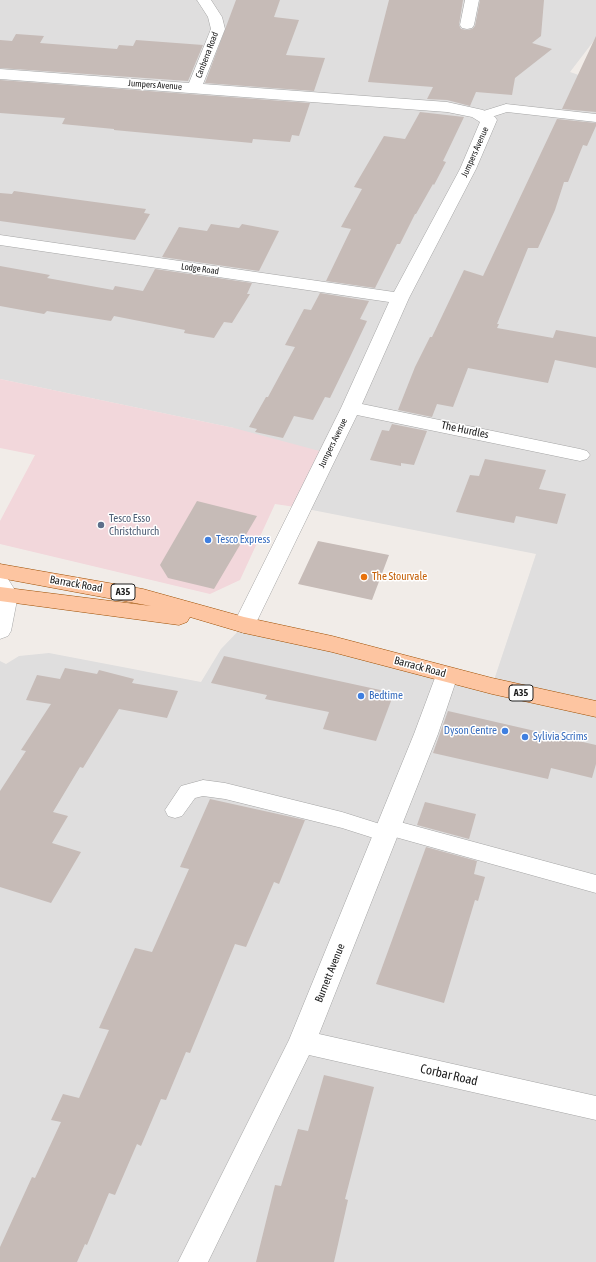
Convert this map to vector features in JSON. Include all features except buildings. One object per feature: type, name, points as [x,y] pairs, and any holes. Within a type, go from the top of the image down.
[{"type":"main road","name":"Barrack Road","points":[[0,570],[143,596],[244,625],[332,644],[447,675],[596,709]]},
{"type":"main road","name":"Barrack Road","points":[[2,591],[244,625]]},
{"type":"street","name":"Canberra Road","points":[[194,89],[218,29],[215,17],[204,0]]},
{"type":"street","points":[[467,25],[472,0]]},
{"type":"street","name":"Jumpers Avenue","points":[[0,74],[447,107],[477,113],[489,120],[468,169],[400,298],[351,408],[244,625]]},
{"type":"street","name":"Lodge Road","points":[[0,240],[400,298]]},
{"type":"street","name":"The Hurdles","points":[[351,408],[580,455]]},
{"type":"street","points":[[0,631],[2,591]]},
{"type":"street","name":"Burnett Avenue","points":[[193,1262],[302,1042],[387,831],[447,675]]},
{"type":"street","name":"Corbar Road","points":[[302,1042],[596,1108]]},
{"type":"lane","points":[[482,116],[506,108],[596,118]]},
{"type":"lane","points":[[176,810],[188,792],[203,788],[226,791],[596,884]]},
{"type":"shaded area","points":[[0,0],[596,0],[596,38],[570,72],[596,81],[596,1262],[0,1262],[0,661],[6,664],[19,656],[49,653],[201,682],[221,649],[244,625],[492,686],[536,554],[302,508],[234,428],[0,379]]},
{"type":"shaded area","points":[[0,379],[234,428],[327,453],[302,508],[275,504],[240,580],[210,594],[0,544],[0,521],[35,455],[0,448]]},
{"type":"place","name":"Tesco Esso Christchurch","points":[[101,525]]},
{"type":"place","name":"Tesco Express","points":[[208,540]]},
{"type":"place","name":"The Stourvale","points":[[364,577]]},
{"type":"place","name":"Bedtime","points":[[361,696]]},
{"type":"place","name":"Dyson Centre","points":[[505,731]]},
{"type":"place","name":"Sylivia Scrims","points":[[525,737]]}]
